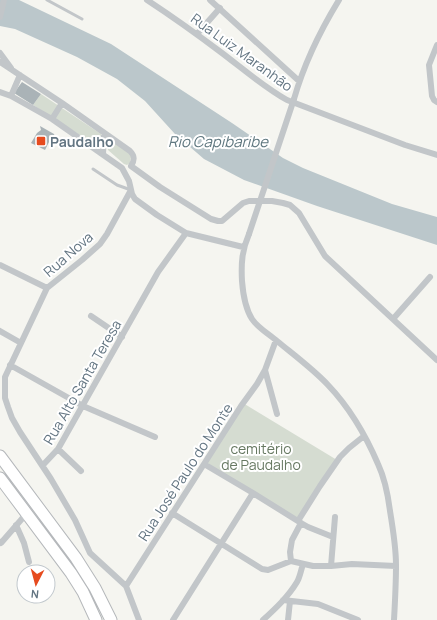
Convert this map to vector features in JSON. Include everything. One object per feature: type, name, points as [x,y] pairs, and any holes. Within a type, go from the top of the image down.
[{"type":"highway","points":[[0,456],[83,556],[95,588],[111,620]]},
{"type":"highway","points":[[0,478],[71,573],[83,592],[96,620]]},
{"type":"street","points":[[0,17],[4,0]]},
{"type":"street","name":"Rua Luiz Maranhão","points":[[147,0],[197,34],[279,96],[305,108],[405,145],[437,155]]},
{"type":"street","points":[[210,0],[299,81]]},
{"type":"street","points":[[339,0],[314,47],[299,81],[244,248],[241,264],[242,287],[246,305],[254,322],[327,384],[346,407],[364,436],[379,465],[389,499],[394,539],[396,566],[394,620]]},
{"type":"street","points":[[197,34],[220,8]]},
{"type":"street","points":[[437,45],[429,65],[429,69],[432,96],[437,102]]},
{"type":"street","points":[[0,53],[17,74]]},
{"type":"street","points":[[0,62],[62,103],[131,152],[134,156],[133,163],[131,166],[122,168]]},
{"type":"street","points":[[11,96],[17,74]]},
{"type":"street","points":[[0,92],[11,96],[52,119],[122,168],[129,181],[133,196],[157,215],[186,232],[244,248]]},
{"type":"street","points":[[52,119],[62,103]]},
{"type":"street","points":[[103,154],[104,133]]},
{"type":"street","points":[[131,166],[203,215],[216,221],[222,221],[243,203],[249,201],[272,201],[290,205],[299,213],[325,256],[437,360]]},
{"type":"street","name":"Rua Nova","points":[[42,466],[20,432],[8,407],[5,398],[5,377],[47,288],[100,244],[131,190]]},
{"type":"street","name":"Rua Alto Santa Teresa","points":[[42,466],[58,449],[158,272],[186,232]]},
{"type":"street","points":[[0,265],[47,288]]},
{"type":"street","points":[[393,319],[430,277]]},
{"type":"street","points":[[91,316],[122,337]]},
{"type":"street","points":[[0,331],[21,343]]},
{"type":"street","name":"Rua José Paulo do Monte","points":[[126,586],[241,406],[257,384],[265,370],[276,340]]},
{"type":"street","points":[[10,365],[83,406],[155,437]]},
{"type":"street","points":[[265,370],[277,414]]},
{"type":"street","points":[[291,561],[290,552],[292,540],[320,486],[340,457],[364,436]]},
{"type":"street","points":[[58,449],[81,472]]},
{"type":"street","points":[[204,464],[308,527],[334,537]]},
{"type":"street","points":[[42,466],[75,520],[83,556],[126,586],[139,620]]},
{"type":"street","points":[[173,620],[253,493]]},
{"type":"street","points":[[0,542],[1,543],[27,513]]},
{"type":"street","points":[[172,513],[262,569],[266,570],[291,561],[313,566],[352,564],[396,566]]},
{"type":"street","points":[[331,566],[335,517]]},
{"type":"street","points":[[16,525],[24,543],[29,562]]},
{"type":"street","points":[[263,620],[283,600],[296,583],[303,564]]},
{"type":"street","points":[[283,600],[318,604],[346,618],[358,620]]},
{"type":"street","points":[[288,620],[290,601]]},
{"type":"lane","points":[[47,0],[82,19]]},
{"type":"lane","points":[[93,169],[117,185],[131,190]]},
{"type":"green space","points":[[41,94],[101,134],[100,148],[33,105]]},
{"type":"green space","points":[[107,139],[110,139],[131,152],[130,163],[127,165],[124,164],[108,150]]},
{"type":"green space","name":"cemitério de Paudalho","points":[[243,403],[337,460],[298,519],[204,463]]},
{"type":"water","name":"Rio Capibaribe","points":[[0,0],[19,0],[111,44],[283,158],[303,168],[392,204],[437,217],[437,245],[317,206],[244,180],[204,159],[175,134],[145,101],[117,79],[77,57],[15,29],[0,26]]},
{"type":"building","points":[[22,82],[41,94],[33,105],[14,93]]},
{"type":"building","name":"Paudalho","points":[[40,126],[54,134],[55,137],[51,138],[45,150],[31,143],[37,133],[41,130]]},
{"type":"place","name":"Paudalho","points":[[41,141]]}]
